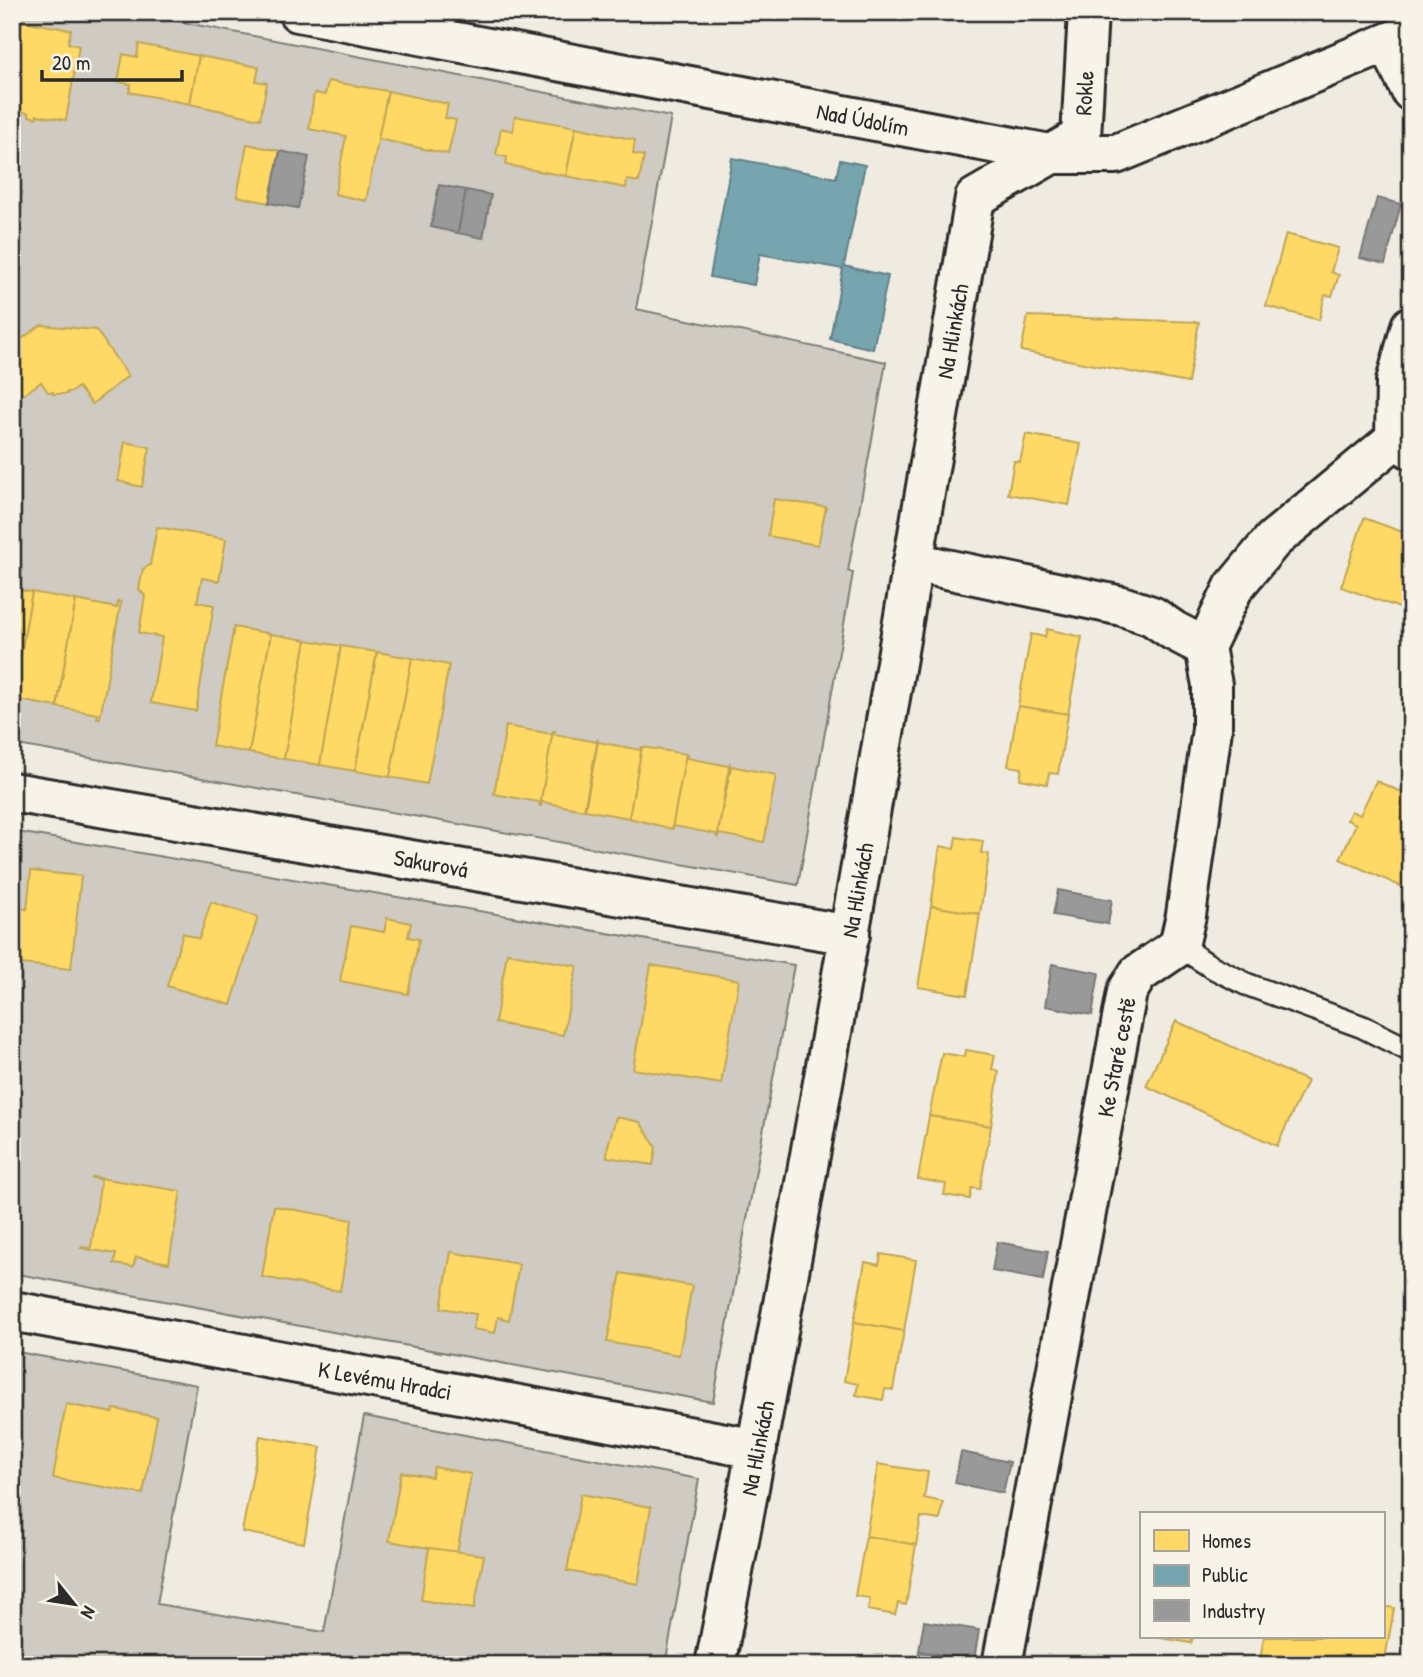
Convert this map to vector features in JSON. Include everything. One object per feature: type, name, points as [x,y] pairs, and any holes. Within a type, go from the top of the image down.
[{"type":"street","name":"Nad Údolím","points":[[298,12],[1050,154],[1116,154],[1399,38]]},
{"type":"street","name":"Rokle","points":[[1050,154],[1082,137],[1087,12]]},
{"type":"street","points":[[1399,38],[1411,91]]},
{"type":"street","name":"Na Hlinkách","points":[[715,1665],[850,935],[975,198],[1050,154]]},
{"type":"street","points":[[1179,946],[1186,915],[1212,729],[1212,685],[1205,647],[1234,587],[1273,540],[1403,444],[1396,382],[1411,326]]},
{"type":"street","points":[[914,562],[1122,606],[1152,616],[1205,647]]},
{"type":"street","name":"Sakurová","points":[[12,792],[850,935]]},
{"type":"street","name":"Ke Staré cestě","points":[[1002,1665],[1127,992],[1138,974],[1179,946]]},
{"type":"street","name":"K Levému Hradci","points":[[12,1311],[757,1449]]},
{"type":"lane","points":[[1179,946],[1210,966],[1246,984],[1363,1027],[1411,1051]]},
{"type":"shaded area","points":[[12,12],[130,12],[671,117],[636,309],[886,362],[848,571],[853,573],[798,885],[12,744]]},
{"type":"shaded area","points":[[12,831],[794,965],[713,1402],[12,1273]]},
{"type":"shaded area","points":[[12,1351],[197,1385],[157,1604],[324,1632],[364,1416],[699,1479],[665,1665],[12,1665]]},
{"type":"building: Homes","points":[[12,19],[71,30],[68,43],[79,46],[66,120],[37,115],[36,118],[29,116],[29,113],[12,110]]},
{"type":"building: Homes","points":[[139,44],[199,56],[190,104],[129,92],[131,84],[118,82],[123,54],[137,57]]},
{"type":"building: Homes","points":[[199,56],[259,67],[256,81],[267,83],[260,119],[190,104]]},
{"type":"building: Homes","points":[[328,81],[388,91],[366,201],[335,194],[346,136],[309,129],[314,93],[325,95]]},
{"type":"building: Homes","points":[[388,91],[448,104],[445,118],[456,120],[448,154],[378,139]]},
{"type":"building: Homes","points":[[515,116],[576,127],[566,176],[506,165],[507,157],[496,155],[501,128],[513,131]]},
{"type":"building: Homes","points":[[576,127],[635,140],[633,154],[644,156],[639,182],[627,180],[626,188],[566,176]]},
{"type":"building: Homes","points":[[247,144],[280,151],[269,203],[237,196]]},
{"type":"building: Homes","points":[[1286,234],[1338,248],[1331,272],[1339,275],[1332,296],[1325,295],[1319,320],[1266,306]]},
{"type":"building: Homes","points":[[1028,316],[1199,322],[1188,383],[1021,351]]},
{"type":"building: Homes","points":[[41,325],[96,330],[128,376],[92,404],[78,387],[67,394],[53,394],[48,392],[41,382],[23,395],[12,381],[12,346]]},
{"type":"building: Homes","points":[[1026,434],[1081,444],[1069,505],[1008,494],[1014,461],[1020,462]]},
{"type":"building: Homes","points":[[125,442],[150,447],[142,487],[118,481]]},
{"type":"building: Homes","points":[[774,499],[826,507],[818,545],[768,536]]},
{"type":"building: Homes","points":[[1364,518],[1411,535],[1411,612],[1341,587]]},
{"type":"building: Homes","points":[[157,527],[226,539],[219,581],[202,578],[197,602],[214,605],[196,711],[151,703],[162,637],[139,633],[145,596],[139,589],[143,569],[150,565]]},
{"type":"building: Homes","points":[[12,589],[32,592],[13,699],[12,699]]},
{"type":"building: Homes","points":[[32,592],[76,600],[57,707],[13,699]]},
{"type":"building: Homes","points":[[76,600],[117,608],[118,601],[121,602],[100,718],[97,718],[98,714],[57,707]]},
{"type":"building: Homes","points":[[234,627],[271,634],[249,753],[212,746]]},
{"type":"building: Homes","points":[[1047,629],[1082,637],[1068,714],[1018,706],[1031,634],[1045,637]]},
{"type":"building: Homes","points":[[271,634],[306,640],[284,759],[249,753]]},
{"type":"building: Homes","points":[[306,640],[341,646],[320,765],[284,759]]},
{"type":"building: Homes","points":[[341,646],[377,652],[355,771],[320,765]]},
{"type":"building: Homes","points":[[377,652],[412,658],[390,777],[355,771]]},
{"type":"building: Homes","points":[[412,658],[449,665],[427,784],[390,777]]},
{"type":"building: Homes","points":[[1018,706],[1068,714],[1058,774],[1049,773],[1047,784],[1020,779],[1022,768],[1008,766]]},
{"type":"building: Homes","points":[[506,726],[552,734],[553,731],[540,806],[539,802],[494,794]]},
{"type":"building: Homes","points":[[553,731],[554,734],[596,742],[598,739],[584,810],[542,802],[540,806]]},
{"type":"building: Homes","points":[[598,742],[640,750],[642,747],[629,818],[585,810]]},
{"type":"building: Homes","points":[[642,747],[686,754],[672,829],[629,818]]},
{"type":"building: Homes","points":[[686,754],[687,758],[729,766],[730,762],[717,838],[716,834],[674,826],[672,829]]},
{"type":"building: Homes","points":[[731,766],[776,775],[764,842],[719,834],[717,838]]},
{"type":"building: Homes","points":[[1376,781],[1411,796],[1411,891],[1340,859],[1356,824],[1347,820],[1351,811],[1360,815]]},
{"type":"building: Homes","points":[[956,837],[983,841],[981,853],[989,854],[980,914],[931,906],[940,846],[954,849]]},
{"type":"building: Homes","points":[[31,871],[81,876],[71,969],[12,963],[12,907],[27,909]]},
{"type":"building: Homes","points":[[211,902],[258,917],[231,1005],[167,986],[183,933],[199,939]]},
{"type":"building: Homes","points":[[931,906],[980,914],[967,995],[918,987]]},
{"type":"building: Homes","points":[[387,918],[411,923],[408,937],[419,939],[408,994],[340,981],[351,926],[384,932]]},
{"type":"building: Homes","points":[[507,953],[577,966],[563,1035],[495,1023]]},
{"type":"building: Homes","points":[[651,965],[739,980],[721,1084],[633,1069]]},
{"type":"building: Homes","points":[[1176,1021],[1307,1081],[1277,1146],[1146,1086]]},
{"type":"building: Homes","points":[[966,1050],[995,1055],[992,1069],[999,1071],[991,1126],[929,1116],[942,1053],[965,1057]]},
{"type":"building: Homes","points":[[929,1116],[991,1126],[980,1189],[972,1188],[970,1199],[944,1195],[946,1184],[918,1179]]},
{"type":"building: Homes","points":[[616,1117],[640,1122],[656,1147],[653,1165],[607,1157]]},
{"type":"building: Homes","points":[[12,1158],[21,1159],[12,1212]]},
{"type":"building: Homes","points":[[93,1177],[181,1191],[169,1263],[136,1257],[133,1267],[114,1264],[116,1254],[81,1248],[91,1248],[101,1179]]},
{"type":"building: Homes","points":[[274,1206],[352,1220],[340,1291],[262,1277]]},
{"type":"building: Homes","points":[[451,1252],[519,1264],[509,1320],[498,1317],[495,1333],[473,1329],[476,1314],[441,1308]]},
{"type":"building: Homes","points":[[881,1254],[916,1260],[904,1331],[854,1322],[865,1262],[879,1265]]},
{"type":"building: Homes","points":[[621,1273],[692,1286],[679,1355],[607,1342]]},
{"type":"building: Homes","points":[[854,1322],[904,1331],[893,1390],[885,1389],[883,1400],[856,1395],[858,1384],[844,1381]]},
{"type":"building: Homes","points":[[66,1404],[113,1413],[114,1409],[157,1417],[143,1494],[53,1478]]},
{"type":"building: Homes","points":[[260,1436],[321,1447],[304,1543],[242,1532]]},
{"type":"building: Homes","points":[[878,1464],[928,1472],[924,1498],[943,1502],[940,1520],[921,1517],[916,1545],[866,1536]]},
{"type":"building: Homes","points":[[434,1467],[471,1474],[457,1553],[389,1541],[401,1472],[432,1477]]},
{"type":"building: Homes","points":[[581,1494],[651,1507],[638,1584],[567,1571]]},
{"type":"building: Homes","points":[[866,1536],[916,1545],[906,1605],[898,1603],[895,1615],[868,1610],[870,1598],[855,1596]]},
{"type":"building: Homes","points":[[429,1548],[484,1555],[474,1609],[421,1600]]},
{"type":"building: Homes","points":[[1384,1606],[1394,1608],[1384,1665],[1259,1665],[1264,1638],[1384,1638]]},
{"type":"building: Homes","points":[[1161,1638],[1193,1638],[1191,1643]]},
{"type":"building: Public","points":[[732,158],[836,178],[840,160],[865,165],[844,266],[888,276],[873,349],[830,339],[843,269],[760,254],[754,285],[710,277]]},
{"type":"building: Industry","points":[[280,151],[309,157],[298,208],[269,203]]},
{"type":"building: Industry","points":[[439,185],[466,190],[458,233],[431,227]]},
{"type":"building: Industry","points":[[466,190],[491,195],[483,238],[458,233]]},
{"type":"building: Industry","points":[[1377,198],[1401,204],[1385,264],[1360,258]]},
{"type":"building: Industry","points":[[1058,890],[1112,900],[1108,924],[1053,915]]},
{"type":"building: Industry","points":[[1052,964],[1099,973],[1092,1015],[1045,1006]]},
{"type":"building: Industry","points":[[997,1242],[1048,1251],[1043,1280],[992,1271]]},
{"type":"building: Industry","points":[[961,1452],[1010,1462],[1003,1493],[955,1483]]},
{"type":"building: Industry","points":[[924,1621],[979,1630],[974,1660],[919,1651]]},
{"type":"building: Industry","points":[[919,1651],[974,1660],[973,1665],[917,1665]]}]
